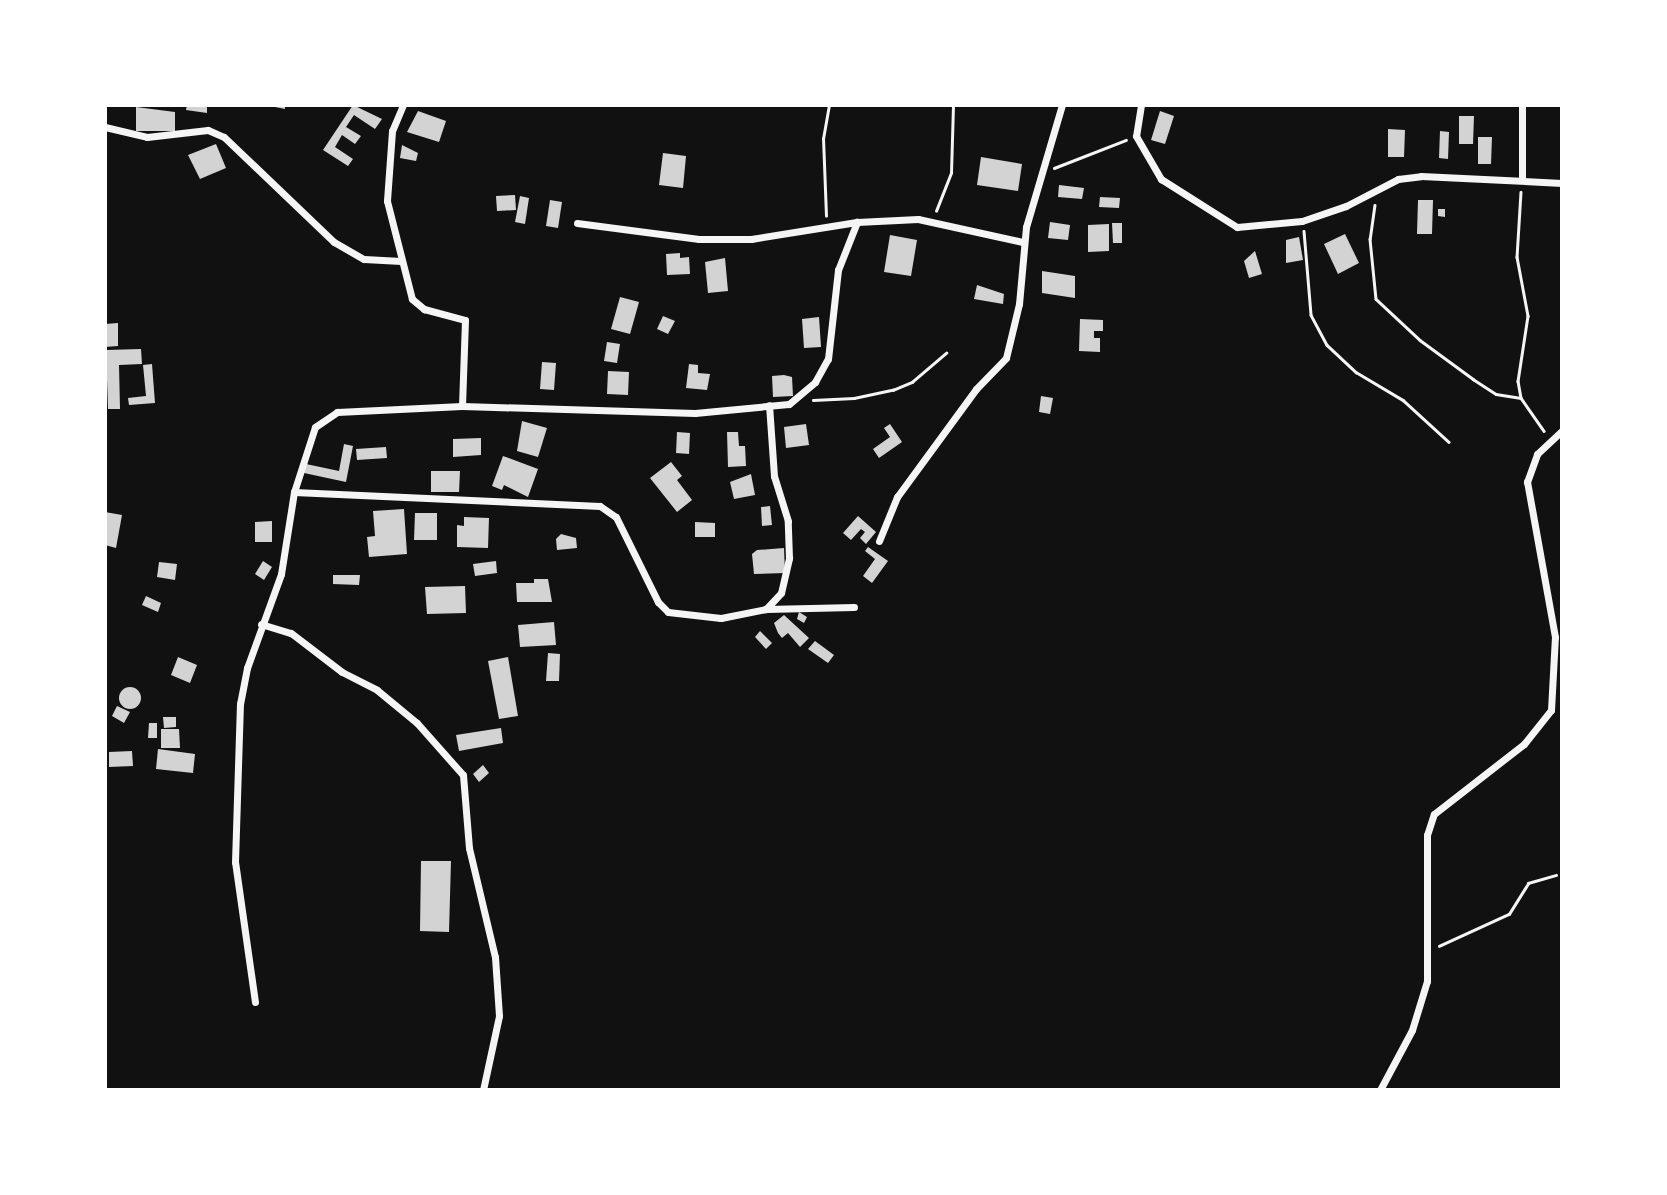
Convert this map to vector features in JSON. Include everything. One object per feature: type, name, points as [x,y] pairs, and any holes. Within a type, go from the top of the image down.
[{"type":"street","points":[[403,105],[392,131],[387,201],[412,299],[424,309],[465,320],[462,406]]},
{"type":"street","points":[[879,541],[897,497],[976,389],[1006,358],[1018,304],[1023,242],[1062,105]]},
{"type":"street","points":[[1141,105],[1136,136],[1161,179],[1237,227],[1302,221],[1346,206],[1398,179],[1421,176],[1522,178],[1562,183]]},
{"type":"street","points":[[1522,105],[1522,178]]},
{"type":"street","points":[[105,127],[147,137],[208,130],[225,137],[334,243],[364,259],[401,261]]},
{"type":"street","points":[[577,223],[699,239],[780,237],[856,222],[932,220],[972,234],[1023,242]]},
{"type":"street","points":[[255,1002],[241,925],[233,800],[243,684],[261,624],[281,574],[294,492],[306,444],[327,415],[462,406],[695,413],[799,400],[828,359],[838,270],[856,222]]},
{"type":"street","points":[[766,609],[781,593],[789,558],[788,521],[774,476],[769,405]]},
{"type":"street","points":[[1380,1090],[1416,1021],[1430,950],[1427,835],[1434,814],[1524,744],[1548,716],[1553,698],[1555,637],[1527,482],[1536,454],[1550,438],[1562,431]]},
{"type":"street","points":[[294,492],[600,506],[616,517],[658,602],[668,612],[722,618],[766,609],[854,607]]},
{"type":"street","points":[[261,624],[291,633],[336,669],[398,706],[463,775],[469,848],[495,957],[499,1016],[483,1090]]},
{"type":"path","points":[[827,226],[823,139],[829,105]]},
{"type":"path","points":[[932,220],[951,173],[953,105]]},
{"type":"path","points":[[1041,172],[1136,136]]},
{"type":"path","points":[[1522,178],[1517,257],[1528,316],[1518,381],[1521,398],[1550,438]]},
{"type":"path","points":[[1379,188],[1370,239],[1376,299],[1420,340],[1473,379],[1496,394],[1521,398]]},
{"type":"path","points":[[1302,221],[1311,315],[1326,345],[1356,372],[1403,400],[1449,442]]},
{"type":"path","points":[[799,400],[854,398],[893,390],[912,382],[946,353]]},
{"type":"path","points":[[1430,950],[1509,914],[1528,883],[1556,875]]},
{"type":"building","points":[[187,105],[207,105],[207,113],[186,110]]},
{"type":"building","points":[[265,105],[285,105],[285,109]]},
{"type":"building","points":[[353,105],[382,119],[375,129],[354,115],[346,127],[361,136],[355,144],[342,135],[335,147],[353,159],[348,166],[323,150]]},
{"type":"building","points":[[136,107],[175,112],[175,131],[136,131]]},
{"type":"building","points":[[418,111],[446,121],[439,142],[407,132]]},
{"type":"building","points":[[1160,111],[1174,116],[1165,144],[1151,140]]},
{"type":"building","points":[[1459,116],[1474,116],[1473,144],[1459,144]]},
{"type":"building","points":[[1388,129],[1405,130],[1404,157],[1388,157]]},
{"type":"building","points":[[1440,131],[1449,132],[1448,159],[1439,158]]},
{"type":"building","points":[[1478,137],[1492,137],[1491,164],[1478,164]]},
{"type":"building","points":[[216,144],[226,168],[200,179],[188,155]]},
{"type":"building","points":[[402,145],[418,153],[416,161],[400,158]]},
{"type":"building","points":[[663,153],[686,156],[683,188],[659,185]]},
{"type":"building","points":[[981,157],[1022,164],[1018,191],[977,185]]},
{"type":"building","points":[[1059,185],[1084,188],[1082,199],[1058,197]]},
{"type":"building","points":[[515,195],[516,210],[497,211],[496,196]]},
{"type":"building","points":[[520,196],[529,198],[525,224],[515,222]]},
{"type":"building","points":[[1100,197],[1120,198],[1119,208],[1099,207]]},
{"type":"building","points":[[550,200],[562,202],[558,228],[546,226]]},
{"type":"building","points":[[1418,200],[1433,200],[1432,234],[1417,234]]},
{"type":"building","points":[[1438,209],[1445,209],[1445,217],[1438,216]]},
{"type":"building","points":[[1050,222],[1070,225],[1068,240],[1048,238]]},
{"type":"building","points":[[1112,223],[1122,223],[1122,243],[1113,243]]},
{"type":"building","points":[[1109,224],[1109,251],[1088,252],[1088,225]]},
{"type":"building","points":[[1345,234],[1359,263],[1338,274],[1324,244]]},
{"type":"building","points":[[890,235],[917,240],[911,276],[884,272]]},
{"type":"building","points":[[1299,237],[1303,260],[1286,263],[1286,240]]},
{"type":"building","points":[[1255,251],[1262,274],[1249,278],[1244,261]]},
{"type":"building","points":[[680,253],[680,258],[689,257],[690,274],[667,275],[666,254]]},
{"type":"building","points":[[725,258],[728,291],[708,293],[705,262]]},
{"type":"building","points":[[1042,271],[1075,276],[1075,298],[1042,293]]},
{"type":"building","points":[[977,285],[1004,294],[1003,304],[974,299]]},
{"type":"building","points":[[620,297],[639,302],[630,334],[611,329]]},
{"type":"building","points":[[663,316],[675,321],[668,334],[657,329]]},
{"type":"building","points":[[819,317],[821,347],[804,348],[802,319]]},
{"type":"building","points":[[1080,319],[1103,320],[1103,331],[1094,331],[1094,338],[1100,338],[1100,352],[1079,351]]},
{"type":"building","points":[[118,323],[118,346],[105,347],[105,324]]},
{"type":"building","points":[[607,342],[620,344],[617,363],[604,361]]},
{"type":"building","points":[[141,349],[142,364],[119,365],[120,409],[108,409],[106,350]]},
{"type":"building","points":[[542,362],[556,363],[554,390],[540,389]]},
{"type":"building","points":[[152,364],[155,403],[129,405],[128,398],[146,396],[143,365]]},
{"type":"building","points":[[689,364],[698,365],[698,373],[710,374],[707,390],[686,388]]},
{"type":"building","points":[[608,371],[629,372],[628,395],[607,394]]},
{"type":"building","points":[[772,376],[792,377],[793,396],[773,397]]},
{"type":"building","points":[[1041,396],[1053,398],[1050,414],[1039,412]]},
{"type":"building","points":[[522,421],[547,428],[538,457],[517,451]]},
{"type":"building","points":[[806,424],[809,445],[786,448],[784,427]]},
{"type":"building","points":[[890,424],[902,442],[879,458],[873,449],[890,437],[884,428]]},
{"type":"building","points":[[677,432],[690,433],[689,454],[676,453]]},
{"type":"building","points":[[727,432],[738,432],[739,446],[745,446],[746,466],[728,467]]},
{"type":"building","points":[[481,438],[481,455],[453,457],[453,439]]},
{"type":"building","points":[[344,444],[353,446],[346,482],[304,473],[306,464],[339,471]]},
{"type":"building","points":[[386,447],[387,458],[357,460],[356,449]]},
{"type":"building","points":[[503,456],[538,469],[528,497],[504,485],[502,490],[492,486]]},
{"type":"building","points":[[671,462],[682,476],[677,480],[692,500],[677,512],[650,478]]},
{"type":"building","points":[[431,471],[460,471],[459,492],[431,492]]},
{"type":"building","points":[[751,474],[755,495],[734,499],[730,482]]},
{"type":"building","points":[[770,506],[772,525],[762,526],[761,507]]},
{"type":"building","points":[[404,509],[407,554],[369,557],[367,537],[375,536],[373,511]]},
{"type":"building","points":[[105,512],[122,515],[116,548],[105,545]]},
{"type":"building","points":[[415,513],[437,513],[437,540],[414,540]]},
{"type":"building","points":[[858,516],[876,532],[866,544],[860,538],[865,532],[861,529],[851,540],[843,533]]},
{"type":"building","points":[[464,517],[489,518],[488,548],[457,547],[457,525],[464,526]]},
{"type":"building","points":[[272,521],[272,542],[255,542],[255,522]]},
{"type":"building","points":[[695,522],[715,523],[715,537],[695,537]]},
{"type":"building","points":[[561,534],[576,538],[577,548],[557,550],[556,539]]},
{"type":"building","points":[[868,547],[888,561],[872,583],[863,576],[875,559],[865,551]]},
{"type":"building","points":[[784,548],[785,573],[754,574],[752,554],[757,550]]},
{"type":"building","points":[[263,561],[272,567],[264,580],[255,574]]},
{"type":"building","points":[[496,561],[497,573],[475,576],[473,564]]},
{"type":"building","points":[[159,562],[177,564],[175,580],[157,577]]},
{"type":"building","points":[[333,575],[360,575],[359,585],[333,584]]},
{"type":"building","points":[[534,579],[548,579],[552,602],[517,602],[516,583],[534,583]]},
{"type":"building","points":[[465,586],[466,613],[427,614],[425,587]]},
{"type":"building","points":[[146,596],[161,603],[158,612],[142,605]]},
{"type":"building","points":[[799,612],[807,617],[804,623],[797,619]]},
{"type":"building","points":[[784,615],[809,638],[800,647],[788,633],[782,638],[778,633],[774,623]]},
{"type":"building","points":[[554,622],[556,645],[520,647],[518,625]]},
{"type":"building","points":[[760,631],[772,643],[766,649],[755,637]]},
{"type":"building","points":[[815,641],[834,655],[828,663],[808,649]]},
{"type":"building","points":[[548,653],[560,654],[559,681],[546,681]]},
{"type":"building","points":[[178,657],[197,665],[190,683],[171,675]]},
{"type":"building","points":[[508,657],[518,716],[499,719],[488,661]]},
{"type":"building","points":[[130,687],[138,690],[141,698],[138,706],[130,709],[122,706],[119,698],[122,690]]},
{"type":"building","points":[[117,706],[130,712],[124,723],[112,716]]},
{"type":"building","points":[[163,717],[176,717],[176,727],[164,728]]},
{"type":"building","points":[[149,723],[157,723],[157,738],[148,738]]},
{"type":"building","points":[[501,728],[503,743],[459,751],[456,735]]},
{"type":"building","points":[[161,729],[179,729],[180,748],[161,748]]},
{"type":"building","points":[[158,749],[195,754],[193,773],[156,769]]},
{"type":"building","points":[[132,751],[133,766],[109,767],[109,752]]},
{"type":"building","points":[[483,765],[489,773],[479,782],[473,774]]},
{"type":"building","points":[[421,861],[451,861],[449,932],[420,931]]}]
